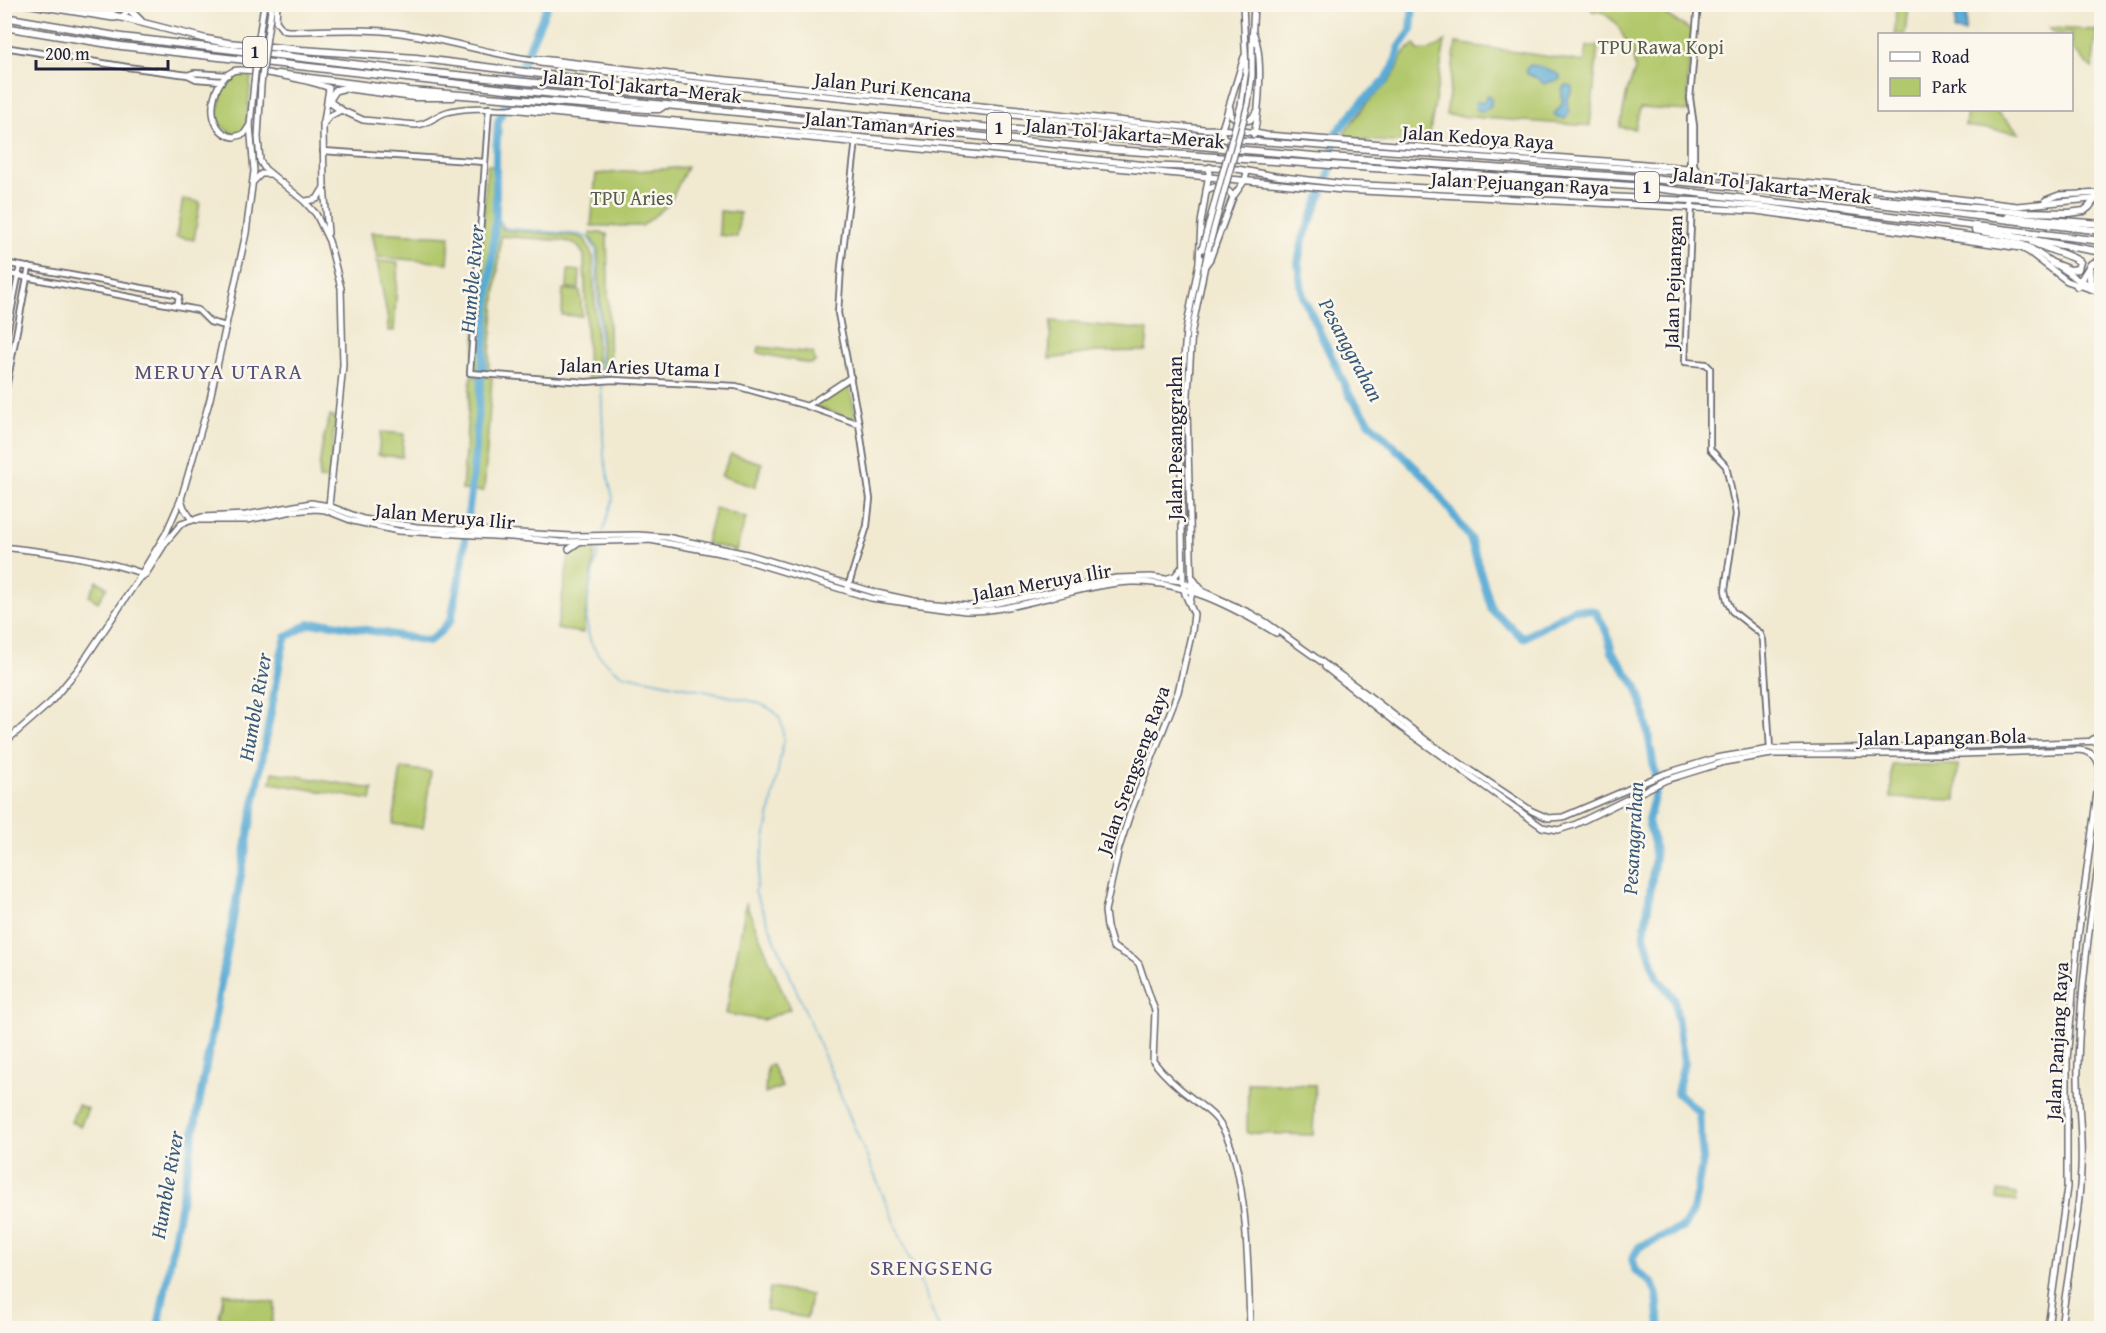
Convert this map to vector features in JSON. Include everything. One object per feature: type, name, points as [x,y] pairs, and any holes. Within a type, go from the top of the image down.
[{"type":"highway","points":[[128,5],[130,11],[141,21]]},
{"type":"highway","points":[[96,11],[228,43],[406,57],[612,84],[634,92]]},
{"type":"highway","name":"Jalan Tol Jakarta–Merak","points":[[4,17],[134,38],[506,80],[948,124],[1314,156],[1641,178],[1855,200],[2102,231]]},
{"type":"highway","name":"Jalan Tol Jakarta–Merak","points":[[4,27],[121,46],[505,89],[531,95],[646,109],[659,109],[666,105],[1115,150],[1646,187],[2102,241]]},
{"type":"highway","points":[[278,74],[410,91],[496,97],[531,95]]},
{"type":"highway","points":[[341,110],[331,103],[330,99],[336,90],[345,88],[414,97],[474,95]]},
{"type":"highway","points":[[1855,200],[1881,199],[2061,213],[2084,211],[2099,195]]},
{"type":"highway","points":[[1962,215],[2037,218],[2102,224]]},
{"type":"highway","points":[[1945,223],[1962,228],[2102,252]]},
{"type":"highway","points":[[2021,238],[2058,254],[2077,258],[2080,262],[2078,269],[2072,271],[2052,262]]},
{"type":"highway","points":[[2078,284],[2090,265],[2102,260]]},
{"type":"highway","points":[[2090,265],[2090,279],[2098,287]]},
{"type":"main road","points":[[76,4],[96,11],[116,10],[128,5]]},
{"type":"main road","points":[[143,573],[181,499],[206,416],[246,233],[254,163],[250,125],[264,4]]},
{"type":"main road","points":[[272,4],[261,85],[258,149],[262,164],[270,174],[304,201],[316,214],[329,241]]},
{"type":"main road","name":"Jalan Puri Kencana","points":[[278,4],[276,21],[283,30],[288,31],[412,34],[516,58],[1266,135]]},
{"type":"main road","name":"Jalan Pesanggrahan","points":[[1183,586],[1180,419],[1205,250],[1243,98],[1246,70],[1243,4]]},
{"type":"main road","name":"Jalan Pesanggrahan","points":[[1192,590],[1186,416],[1186,327],[1199,261],[1205,250],[1248,104],[1252,76],[1254,4]]},
{"type":"main road","points":[[29,5],[105,17],[121,17],[128,5]]},
{"type":"main road","points":[[1249,141],[1254,133],[1259,76],[1258,46],[1253,33]]},
{"type":"main road","points":[[1225,139],[1222,129],[1244,57]]},
{"type":"main road","name":"Jalan Puri Kencana","points":[[533,60],[540,63],[688,82],[1285,144]]},
{"type":"main road","points":[[250,125],[244,134],[234,137],[228,136],[218,128],[214,121],[213,104],[216,92],[228,75],[240,69],[278,74],[328,88],[323,124],[324,186],[329,241],[341,288],[344,345],[344,365],[329,506]]},
{"type":"main road","points":[[1231,104],[1231,115],[1239,122],[1250,120],[1256,111]]},
{"type":"main road","name":"Jalan Taman Aries","points":[[341,110],[363,120],[422,125],[444,112],[509,109],[1003,153],[1245,180]]},
{"type":"main road","points":[[323,124],[341,110]]},
{"type":"main road","name":"Jalan Kedoya Raya","points":[[1266,135],[1319,143],[1689,168],[1706,174]]},
{"type":"main road","name":"Jalan Kedoya Raya","points":[[1285,144],[1319,143]]},
{"type":"main road","name":"Jalan Kedoya Raya","points":[[1348,145],[1706,174],[1900,192],[2017,206],[2099,195]]},
{"type":"main road","name":"Jalan Taman Aries","points":[[1067,160],[1210,167],[1247,172]]},
{"type":"main road","points":[[1199,261],[1201,223],[1210,167]]},
{"type":"main road","points":[[1204,267],[1210,259],[1233,197],[1245,180],[1247,172]]},
{"type":"main road","name":"Jalan Pejuangan Raya","points":[[1247,172],[1332,185],[1756,206],[2019,243],[2029,246],[2078,284],[2098,287]]},
{"type":"main road","points":[[251,189],[259,175],[270,174]]},
{"type":"main road","name":"Jalan Pejuangan Raya","points":[[1245,180],[1317,183]]},
{"type":"main road","points":[[304,201],[317,199],[324,186]]},
{"type":"main road","points":[[1206,191],[1219,186],[1233,197]]},
{"type":"main road","name":"Jalan Pejuangan Raya","points":[[1691,204],[1756,211],[2021,249],[2078,284],[2102,293]]},
{"type":"main road","points":[[4,743],[33,720],[79,668],[143,573],[177,528],[192,520],[181,499]]},
{"type":"main road","name":"Jalan Meruya Ilir","points":[[192,520],[242,521],[311,503],[329,506],[363,519],[388,524],[463,532]]},
{"type":"main road","name":"Jalan Meruya Ilir","points":[[292,508],[325,510],[353,521],[398,531],[650,540],[746,557],[896,603],[979,612],[1121,583],[1183,586]]},
{"type":"main road","points":[[1182,527],[1190,527]]},
{"type":"main road","name":"Jalan Meruya Ilir","points":[[471,532],[580,542],[593,539]]},
{"type":"main road","points":[[569,549],[580,542]]},
{"type":"main road","points":[[4,547],[93,560],[143,573]]},
{"type":"main road","points":[[1163,578],[1175,576],[1182,567]]},
{"type":"main road","points":[[1191,576],[1203,592]]},
{"type":"main road","name":"Jalan Meruya Ilir","points":[[847,589],[914,601],[974,607],[1116,578],[1163,578],[1247,616],[1287,640],[1547,829],[1557,830],[1574,825],[1665,777]]},
{"type":"main road","name":"Jalan Srengseng Raya","points":[[1183,586],[1194,614],[1193,626],[1179,688],[1126,824],[1108,897],[1107,927],[1113,947],[1137,962],[1151,999],[1155,1011],[1153,1060],[1174,1084],[1216,1119],[1228,1141],[1237,1169],[1241,1193],[1250,1329]]},
{"type":"main road","name":"Jalan Meruya Ilir","points":[[1192,590],[1203,592],[1250,613],[1276,628],[1446,756],[1533,811],[1548,818],[1556,819],[1574,813],[1645,781],[1704,765],[1771,752]]},
{"type":"main road","name":"Jalan Srengseng Raya","points":[[1190,603],[1192,590]]},
{"type":"main road","points":[[2085,742],[2102,733]]},
{"type":"main road","name":"Jalan Lapangan Bola","points":[[1771,752],[2102,741]]},
{"type":"main road","points":[[1887,747],[1888,754]]},
{"type":"main road","name":"Jalan Lapangan Bola","points":[[1771,752],[1962,754],[2079,750],[2092,753],[2096,757],[2100,770]]},
{"type":"main road","name":"Jalan Panjang Raya","points":[[2047,1329],[2067,1187],[2067,1082],[2078,937],[2102,755]]},
{"type":"main road","points":[[1603,800],[1603,806],[1608,808]]},
{"type":"main road","name":"Jalan Panjang Raya","points":[[2061,1329],[2080,1189],[2078,1096],[2080,1041],[2090,921],[2102,843]]},
{"type":"main road","points":[[2067,1187],[2080,1189]]},
{"type":"street","points":[[1689,168],[1690,87],[1698,4]]},
{"type":"street","points":[[4,47],[188,75],[201,73],[228,75]]},
{"type":"street","points":[[188,75],[196,79],[222,81]]},
{"type":"street","points":[[323,151],[485,162],[491,109]]},
{"type":"street","points":[[1691,114],[1694,126],[1694,165],[1697,170]]},
{"type":"street","points":[[847,589],[867,526],[870,499],[838,303],[856,140]]},
{"type":"street","name":"Jalan Aries Utama I","points":[[485,162],[473,374],[736,386],[807,406],[859,424]]},
{"type":"street","name":"Jalan Pejuangan","points":[[1691,204],[1685,362],[1706,364],[1710,368],[1710,449],[1726,466],[1736,515],[1726,595],[1732,611],[1760,633],[1763,640],[1771,752]]},
{"type":"street","points":[[4,263],[175,294],[178,297],[177,306]]},
{"type":"street","points":[[5,348],[20,266]]},
{"type":"street","points":[[4,399],[29,267]]},
{"type":"street","points":[[4,273],[200,311],[210,322],[226,326]]},
{"type":"street","points":[[807,406],[851,377]]},
{"type":"green space","name":"TPU Rawa Kopi","points":[[1591,5],[1650,5],[1692,31],[1688,111],[1640,108],[1635,129],[1620,127],[1627,92],[1635,70],[1633,54],[1616,23],[1602,12],[1592,11]]},
{"type":"green space","points":[[1896,5],[1908,5],[1905,33],[1895,33]]},
{"type":"green space","points":[[2049,28],[2097,30],[2092,68],[2073,50],[2073,33],[2055,33]]},
{"type":"green space","points":[[1445,41],[1428,144],[1342,139],[1367,103],[1388,83],[1397,70],[1403,54],[1414,44],[1418,50],[1429,50]]},
{"type":"green space","points":[[1456,43],[1584,62],[1587,46],[1598,46],[1590,126],[1446,115]]},
{"type":"green space","points":[[238,76],[251,76],[246,130],[233,134],[218,124],[216,117],[223,89]]},
{"type":"green space","points":[[1996,111],[2020,133],[1965,126],[1967,113]]},
{"type":"green space","points":[[487,165],[494,165],[495,216],[481,375],[473,373]]},
{"type":"green space","name":"TPU Aries","points":[[687,167],[669,204],[642,226],[591,226],[596,174]]},
{"type":"green space","points":[[183,199],[200,202],[194,240],[176,237]]},
{"type":"green space","points":[[720,211],[740,213],[737,237],[719,235]]},
{"type":"green space","points":[[497,221],[504,230],[577,236],[585,239],[593,257],[598,380],[588,380],[584,255],[577,245],[566,241],[501,236],[488,374],[484,374]]},
{"type":"green space","points":[[372,232],[450,236],[448,263],[377,257]]},
{"type":"green space","points":[[590,232],[607,234],[610,377],[603,378],[598,250],[590,237]]},
{"type":"green space","points":[[377,261],[398,263],[394,331],[388,331]]},
{"type":"green space","points":[[568,270],[580,271],[579,289],[567,288]]},
{"type":"green space","points":[[563,289],[580,291],[582,316],[562,315]]},
{"type":"green space","points":[[1051,321],[1148,330],[1146,351],[1096,352],[1049,359]]},
{"type":"green space","points":[[759,347],[813,353],[815,362],[810,364],[758,353]]},
{"type":"green space","points":[[471,376],[492,377],[484,491],[462,490]]},
{"type":"green space","points":[[849,384],[857,421],[811,405]]},
{"type":"green space","points":[[330,416],[335,417],[330,480],[319,479],[322,447]]},
{"type":"green space","points":[[381,432],[404,434],[402,457],[378,455]]},
{"type":"green space","points":[[731,454],[762,463],[755,487],[721,476]]},
{"type":"green space","points":[[715,508],[746,518],[736,551],[706,543]]},
{"type":"green space","points":[[571,544],[596,544],[583,633],[557,629]]},
{"type":"green space","points":[[97,581],[107,587],[98,602],[89,596]]},
{"type":"green space","points":[[1892,765],[1958,765],[1956,800],[1891,798]]},
{"type":"green space","points":[[401,768],[431,772],[423,828],[393,824]]},
{"type":"green space","points":[[273,772],[373,789],[371,800],[271,783]]},
{"type":"green space","points":[[746,904],[790,1009],[763,1020],[726,1014]]},
{"type":"green space","points":[[772,1065],[782,1087],[765,1093],[767,1066]]},
{"type":"green space","points":[[1248,1083],[1315,1085],[1313,1135],[1247,1133]]},
{"type":"green space","points":[[78,1105],[88,1109],[80,1126],[71,1122]]},
{"type":"green space","points":[[1998,1191],[2017,1194],[2016,1202],[1997,1199]]},
{"type":"green space","points":[[770,1288],[811,1295],[807,1318],[766,1310]]},
{"type":"green space","points":[[224,1293],[275,1303],[271,1327],[219,1317]]},
{"type":"water","points":[[1956,12],[1967,14],[1965,32],[1954,31]]},
{"type":"water","points":[[1530,65],[1542,67],[1560,75],[1560,79],[1544,84],[1527,74],[1526,69]]},
{"type":"water","points":[[1566,85],[1572,86],[1567,99],[1569,113],[1565,119],[1557,118],[1554,114],[1562,104],[1562,90]]},
{"type":"water","points":[[1487,96],[1491,98],[1491,107],[1481,112],[1475,108],[1476,101],[1482,103]]},
{"type":"waterway","name":"Humble River","points":[[158,1328],[286,637],[309,624],[327,623],[429,641],[451,620],[462,564],[471,492],[496,215],[498,122],[548,4]]},
{"type":"waterway","name":"Pesanggrahan","points":[[1413,4],[1411,31],[1399,48],[1394,66],[1384,82],[1362,102],[1336,133],[1329,175],[1303,239],[1298,263],[1303,297],[1350,396],[1371,424],[1428,480],[1470,538],[1492,610],[1523,638],[1574,609],[1595,611],[1607,633],[1612,652],[1637,687],[1644,710],[1657,785],[1648,821],[1655,857],[1644,935],[1657,977],[1674,998],[1684,1062],[1677,1093],[1699,1112],[1703,1160],[1693,1211],[1684,1227],[1639,1247],[1632,1259],[1635,1270],[1652,1283],[1657,1295],[1660,1328]]},
{"type":"waterway","points":[[496,215],[505,228],[588,237],[596,251],[601,378]]},
{"type":"waterway","points":[[601,383],[604,457],[613,499],[603,532]]},
{"type":"waterway","points":[[601,543],[588,596],[587,625],[594,648],[609,666],[621,674],[752,701],[768,707],[778,715],[781,721],[783,744],[755,892],[939,1328]]},
{"type":"district","name":"MERUYA UTARA","points":[[219,371]]},
{"type":"district","name":"SRENGSENG","points":[[932,1267]]}]
